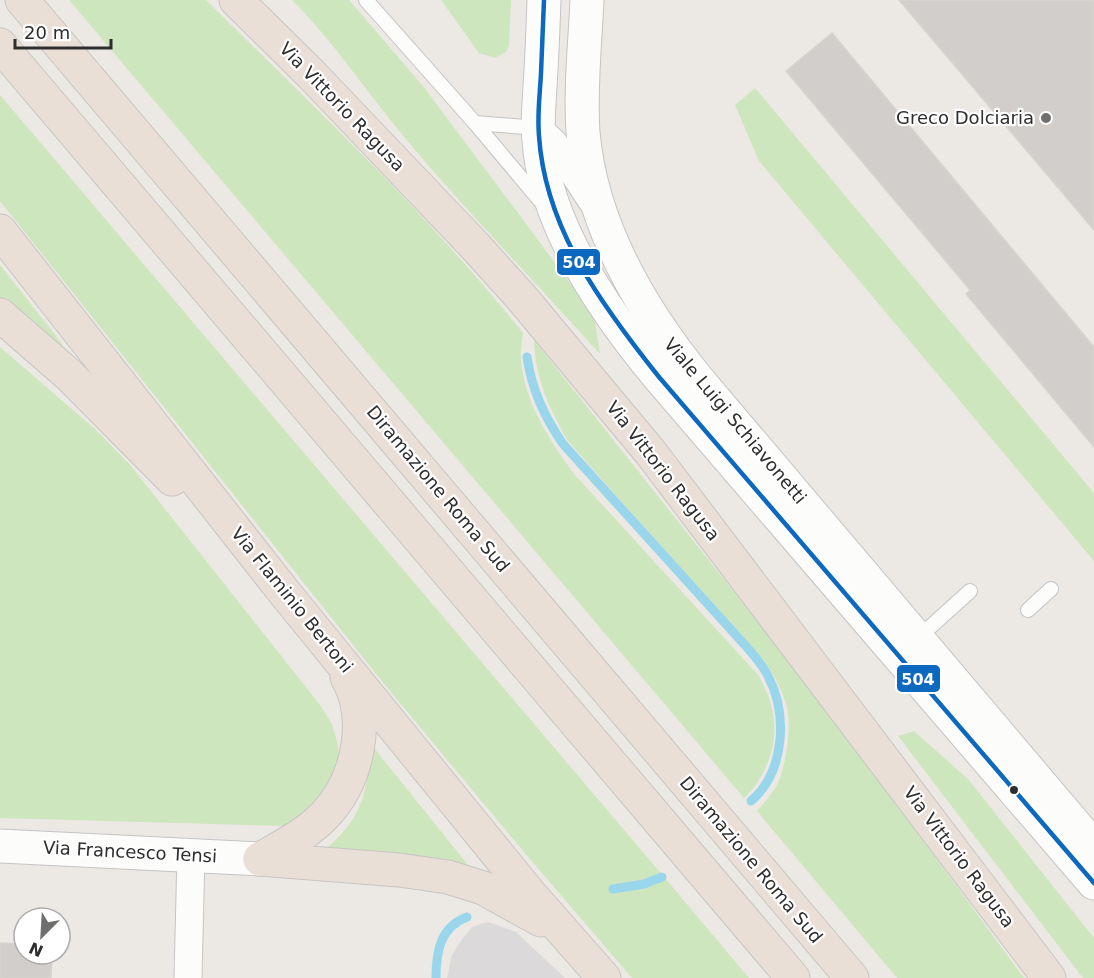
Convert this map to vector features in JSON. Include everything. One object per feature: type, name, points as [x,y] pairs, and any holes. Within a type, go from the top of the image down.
[{"type":"highway","name":"Diramazione Roma Sud","points":[[22,0],[852,978]]},
{"type":"highway","name":"Via Vittorio Ragusa","points":[[236,0],[312,75],[467,237],[521,297],[651,453],[1049,978]]},
{"type":"highway","points":[[0,45],[793,978]]},
{"type":"highway","name":"Via Flaminio Bertoni","points":[[0,231],[284,592],[530,894],[597,970]]},
{"type":"highway","points":[[0,315],[69,375],[284,592]]},
{"type":"highway","points":[[260,859],[296,838],[325,815],[340,795],[352,768],[360,722],[352,685],[335,654]]},
{"type":"highway","points":[[260,859],[399,870],[468,882],[514,904],[551,926],[597,970]]},
{"type":"street","name":"Viale Luigi Schiavonetti","points":[[544,0],[538,128],[542,168],[552,203],[586,273],[649,364],[1094,883]]},
{"type":"street","name":"Viale Luigi Schiavonetti","points":[[587,0],[583,133],[591,185],[615,249],[637,291],[681,359],[1094,847]]},
{"type":"street","points":[[538,128],[554,143],[602,216]]},
{"type":"street","name":"Via Francesco Tensi","points":[[0,846],[260,859]]},
{"type":"street","points":[[188,978],[191,854]]},
{"type":"lane","points":[[370,2],[563,229]]},
{"type":"lane","points":[[475,123],[538,128]]},
{"type":"lane","points":[[1028,610],[1051,589]]},
{"type":"lane","points":[[918,638],[970,591]]},
{"type":"shaded area","points":[[488,922],[516,932],[565,978],[447,978],[452,955],[463,938],[472,927]]},
{"type":"green space","points":[[69,0],[206,0],[409,203],[486,289],[523,333],[521,361],[523,377],[533,407],[548,435],[575,475],[759,676],[772,709],[773,742],[763,773],[744,798]]},
{"type":"green space","points":[[292,0],[349,0],[423,86],[594,315],[600,354],[433,171],[323,34]]},
{"type":"green space","points":[[441,0],[511,0],[509,46],[506,52],[495,58],[479,53]]},
{"type":"green space","points":[[755,88],[1094,493],[1094,561],[759,161],[735,105]]},
{"type":"green space","points":[[0,95],[749,978],[632,978],[523,851],[385,685],[0,201]]},
{"type":"green space","points":[[0,265],[63,345],[48,345],[0,305]]},
{"type":"green space","points":[[534,340],[819,699],[1024,978],[897,978],[757,811],[777,785],[785,757],[788,715],[780,687],[770,669],[567,440],[554,416],[540,380]]},
{"type":"green space","points":[[0,347],[95,429],[131,466],[320,705],[332,724],[339,756],[330,793],[293,825],[0,818]]},
{"type":"green space","points":[[914,731],[968,779],[1094,938],[1094,978],[1083,978],[898,736]]},
{"type":"green space","points":[[370,743],[476,875],[319,854],[344,831],[360,806],[367,777]]},
{"type":"building","name":"Greco Dolciaria","points":[[899,0],[1094,0],[1094,230]]},
{"type":"building","points":[[832,33],[1094,347],[1094,447],[966,294],[970,290],[786,71]]},
{"type":"building","points":[[0,943],[12,944],[12,966],[52,966],[51,978],[0,978]]},
{"type":"waterway","points":[[527,357],[532,381],[540,402],[563,444],[750,651],[768,676],[779,707],[780,742],[771,775],[751,801]]},
{"type":"waterway","points":[[613,889],[644,884],[662,877]]},
{"type":"waterway","points":[[436,978],[437,959],[445,934],[458,921],[467,917]]},
{"type":"transit line","name":"504","points":[[544,0],[538,120],[544,170],[552,203],[565,235],[598,295],[659,377],[1094,883]]},
{"type":"place","name":"Greco Dolciaria","points":[[1046,118]]}]
